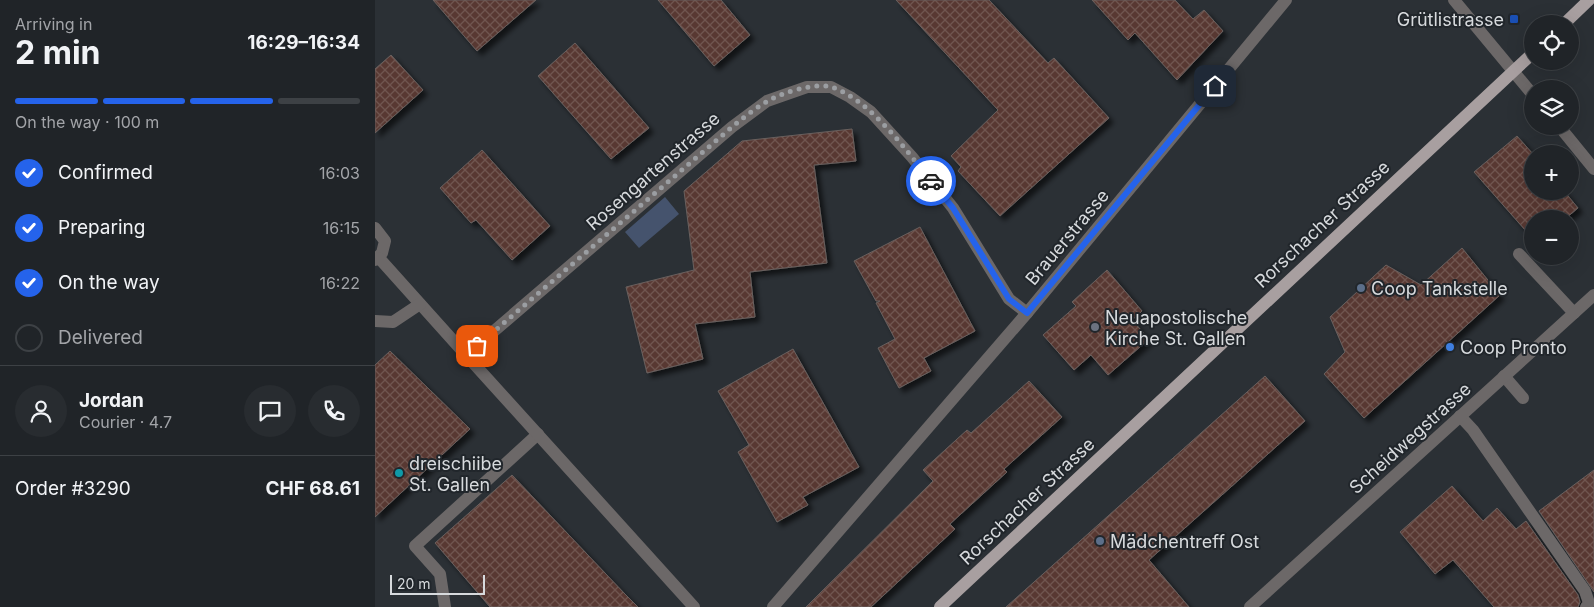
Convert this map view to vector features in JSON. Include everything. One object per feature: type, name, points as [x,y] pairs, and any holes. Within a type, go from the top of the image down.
[{"type":"main road","points":[[1573,15],[1589,0]]},
{"type":"main road","name":"Rorschacher Strasse","points":[[940,607],[1524,62]]},
{"type":"street","name":"Brauerstrasse","points":[[773,607],[1027,313],[1286,0]]},
{"type":"street","points":[[1454,0],[1524,85]]},
{"type":"street","name":"Rosengartenstrasse","points":[[466,355],[732,127],[767,101],[807,87],[831,87],[871,112],[912,157],[953,208],[1009,299],[1027,313]]},
{"type":"street","points":[[1566,135],[1594,170]]},
{"type":"street","points":[[375,228],[385,241],[383,253],[377,259],[694,607]]},
{"type":"street","points":[[1519,254],[1574,313]]},
{"type":"street","name":"Scheidwegstrasse","points":[[1250,607],[1594,295]]},
{"type":"street","points":[[375,321],[393,322],[420,304]]},
{"type":"street","points":[[1504,376],[1523,398]]},
{"type":"street","points":[[1460,416],[1473,430],[1585,591],[1589,603],[1586,607]]},
{"type":"street","points":[[445,607],[441,574],[415,546],[538,434]]},
{"type":"water","points":[[665,197],[679,214],[639,248],[625,232]]},
{"type":"building","points":[[433,0],[536,0],[477,51]]},
{"type":"building","points":[[658,0],[721,0],[750,35],[714,66]]},
{"type":"building","points":[[896,0],[989,0],[1048,63],[1054,58],[1109,118],[1000,216],[958,171],[961,167],[951,156],[998,110]]},
{"type":"building","points":[[1092,0],[1175,0],[1193,19],[1204,10],[1223,31],[1177,80],[1135,33],[1128,40]]},
{"type":"building","points":[[575,43],[649,128],[611,159],[538,76]]},
{"type":"building","points":[[391,55],[423,90],[375,133],[375,69]]},
{"type":"building","points":[[852,129],[856,161],[814,165],[827,263],[750,272],[755,317],[695,324],[703,359],[647,373],[626,287],[694,270],[684,191],[742,141]]},
{"type":"building","points":[[1517,136],[1525,145],[1524,200],[1571,200],[1578,208],[1576,210],[1524,210],[1524,229],[1474,172]]},
{"type":"building","points":[[482,150],[550,226],[512,260],[476,220],[471,223],[440,188]]},
{"type":"building","points":[[920,227],[975,331],[924,358],[931,371],[899,388],[878,348],[895,339],[876,303],[880,301],[876,301],[854,261]]},
{"type":"building","points":[[1462,248],[1500,295],[1364,418],[1324,374],[1345,352],[1330,317],[1386,265],[1421,285]]},
{"type":"building","name":"Neuapostolische Kirche St. Gallen","points":[[1107,270],[1142,311],[1132,320],[1149,339],[1108,375],[1091,355],[1074,370],[1043,335],[1076,306],[1072,302]]},
{"type":"building","points":[[793,349],[859,467],[803,497],[808,505],[777,522],[738,452],[749,445],[718,391]]},
{"type":"building","name":"dreischiibe St. Gallen","points":[[390,351],[470,429],[375,517],[375,365]]},
{"type":"building","points":[[1265,376],[1305,421],[1149,560],[1189,607],[1006,607]]},
{"type":"building","points":[[1029,381],[1062,417],[1004,469],[1007,472],[950,524],[955,529],[871,607],[806,607],[933,481],[923,470],[967,430],[971,433]]},
{"type":"building","points":[[1594,470],[1594,592],[1539,511]]},
{"type":"building","points":[[512,475],[638,607],[490,607],[435,543]]},
{"type":"building","points":[[1452,486],[1483,521],[1497,508],[1516,529],[1526,521],[1578,595],[1580,602],[1578,607],[1494,607],[1453,560],[1435,574],[1400,532]]},
{"type":"way so far","points":[[477,346],[732,127],[767,101],[785,93],[807,87],[831,87],[850,97],[871,112],[931,181]]},
{"type":"place","name":"Grütlistrasse","points":[[1514,19]]},
{"type":"place","name":"Coop Tankstelle","points":[[1361,288]]},
{"type":"place","name":"Neuapostolische Kirche St. Gallen","points":[[1095,327]]},
{"type":"place","name":"Coop Pronto","points":[[1450,347]]},
{"type":"place","name":"dreischiibe St. Gallen","points":[[399,473]]},
{"type":"place","name":"Mädchentreff Ost","points":[[1100,541]]},
{"type":"route","points":[[931,181],[953,208],[1009,299],[1027,313],[1215,86]]}]
